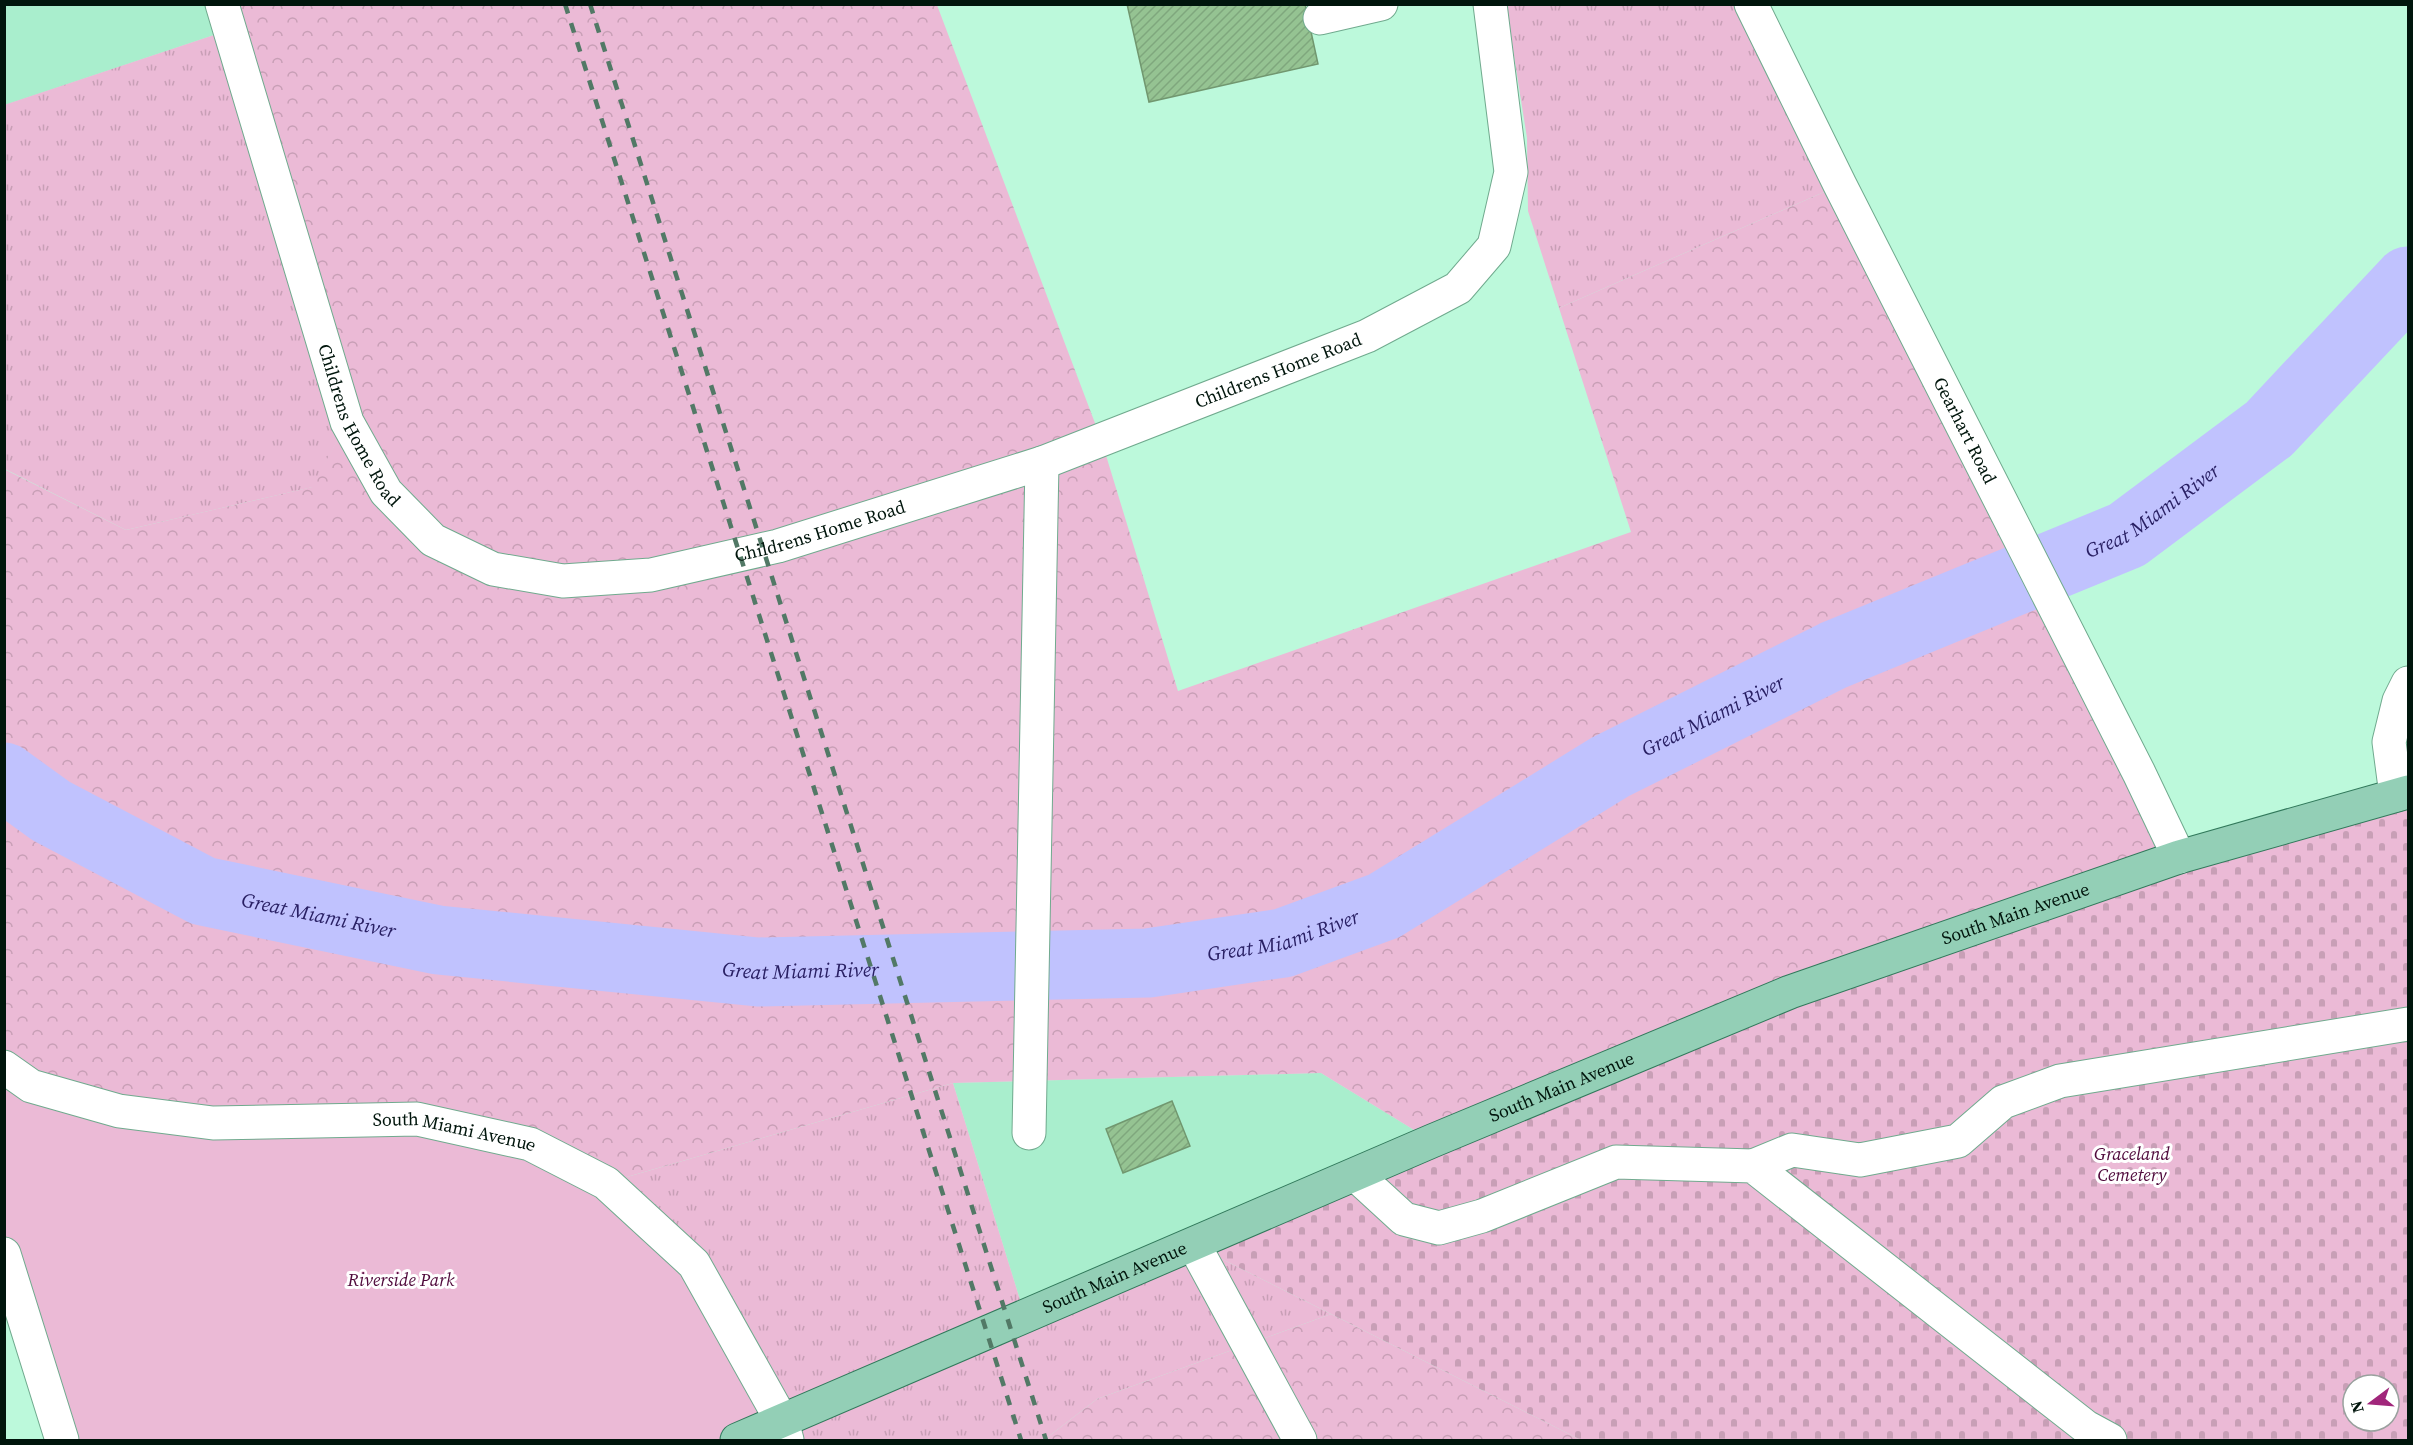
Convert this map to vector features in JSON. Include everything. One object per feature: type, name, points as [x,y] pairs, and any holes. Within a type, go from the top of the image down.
[{"type":"main road","name":"South Main Avenue","points":[[736,1440],[784,1431],[1194,1245],[1790,992],[2179,856],[2402,794]]},
{"type":"street","name":"Childrens Home Road","points":[[222,4],[347,422],[386,492],[432,540],[493,569],[563,581],[651,575],[778,546],[1042,463],[1367,336],[1458,288],[1494,246],[1511,172],[1490,4]]},
{"type":"street","points":[[1320,18],[1381,4]]},
{"type":"street","name":"Gearhart Road","points":[[1751,4],[2179,856]]},
{"type":"street","points":[[1029,1133],[1042,463]]},
{"type":"street","points":[[2402,794],[2389,742],[2399,700],[2409,683]]},
{"type":"street","points":[[1356,1175],[1404,1219],[1440,1228],[1482,1216],[1616,1162],[1753,1166],[1792,1150],[1860,1160],[1958,1141],[2003,1102],[2060,1081],[2409,1024]]},
{"type":"street","name":"South Miami Avenue","points":[[4,1067],[31,1086],[119,1111],[213,1123],[417,1119],[530,1144],[606,1183],[694,1264],[784,1431]]},
{"type":"street","points":[[1753,1166],[2086,1427],[2110,1440]]},
{"type":"street","points":[[1194,1245],[1300,1440]]},
{"type":"street","points":[[5,1260],[62,1440]]},
{"type":"shaded area","points":[[4,5],[222,5],[229,30],[5,105]]},
{"type":"shaded area","points":[[1321,1073],[1432,1141],[1025,1316],[953,1083]]},
{"type":"green space","points":[[222,5],[937,5],[1101,439],[1178,691],[1631,532],[1559,308],[1840,185],[2179,857],[1432,1141],[1321,1073],[953,1083],[606,1183],[213,1123],[5,1067],[4,469],[126,530],[312,487],[347,422]]},
{"type":"green space","points":[[1506,5],[1751,5],[1840,185],[1559,308],[1528,211],[1527,138]]},
{"type":"green space","points":[[229,30],[347,422],[313,487],[126,530],[5,469],[4,105]]},
{"type":"green space","name":"Graceland Cemetery","points":[[2408,792],[2408,1440],[1581,1440],[1194,1245],[1769,1002]]},
{"type":"green space","name":"Riverside Park","points":[[4,1067],[119,1111],[417,1119],[530,1144],[694,1264],[782,1421],[736,1440],[62,1440],[5,1254]]},
{"type":"green space","points":[[953,1083],[1025,1316],[1194,1245],[1331,1314],[1097,1399],[1044,1440],[787,1440],[606,1183]]},
{"type":"green space","points":[[1331,1314],[1581,1440],[1044,1440],[1097,1399]]},
{"type":"building","points":[[1127,4],[1305,4],[1318,64],[1149,102]]},
{"type":"building","points":[[1172,1101],[1190,1146],[1123,1173],[1106,1129]]},
{"type":"waterway","name":"Great Miami River","points":[[4,777],[51,811],[203,891],[438,940],[758,972],[1148,963],[1283,943],[1384,906],[1610,767],[1834,655],[2127,535],[2269,429],[2408,281]]},
{"type":"railway","points":[[565,4],[1021,1440]]},
{"type":"railway","points":[[590,4],[1046,1440]]}]
